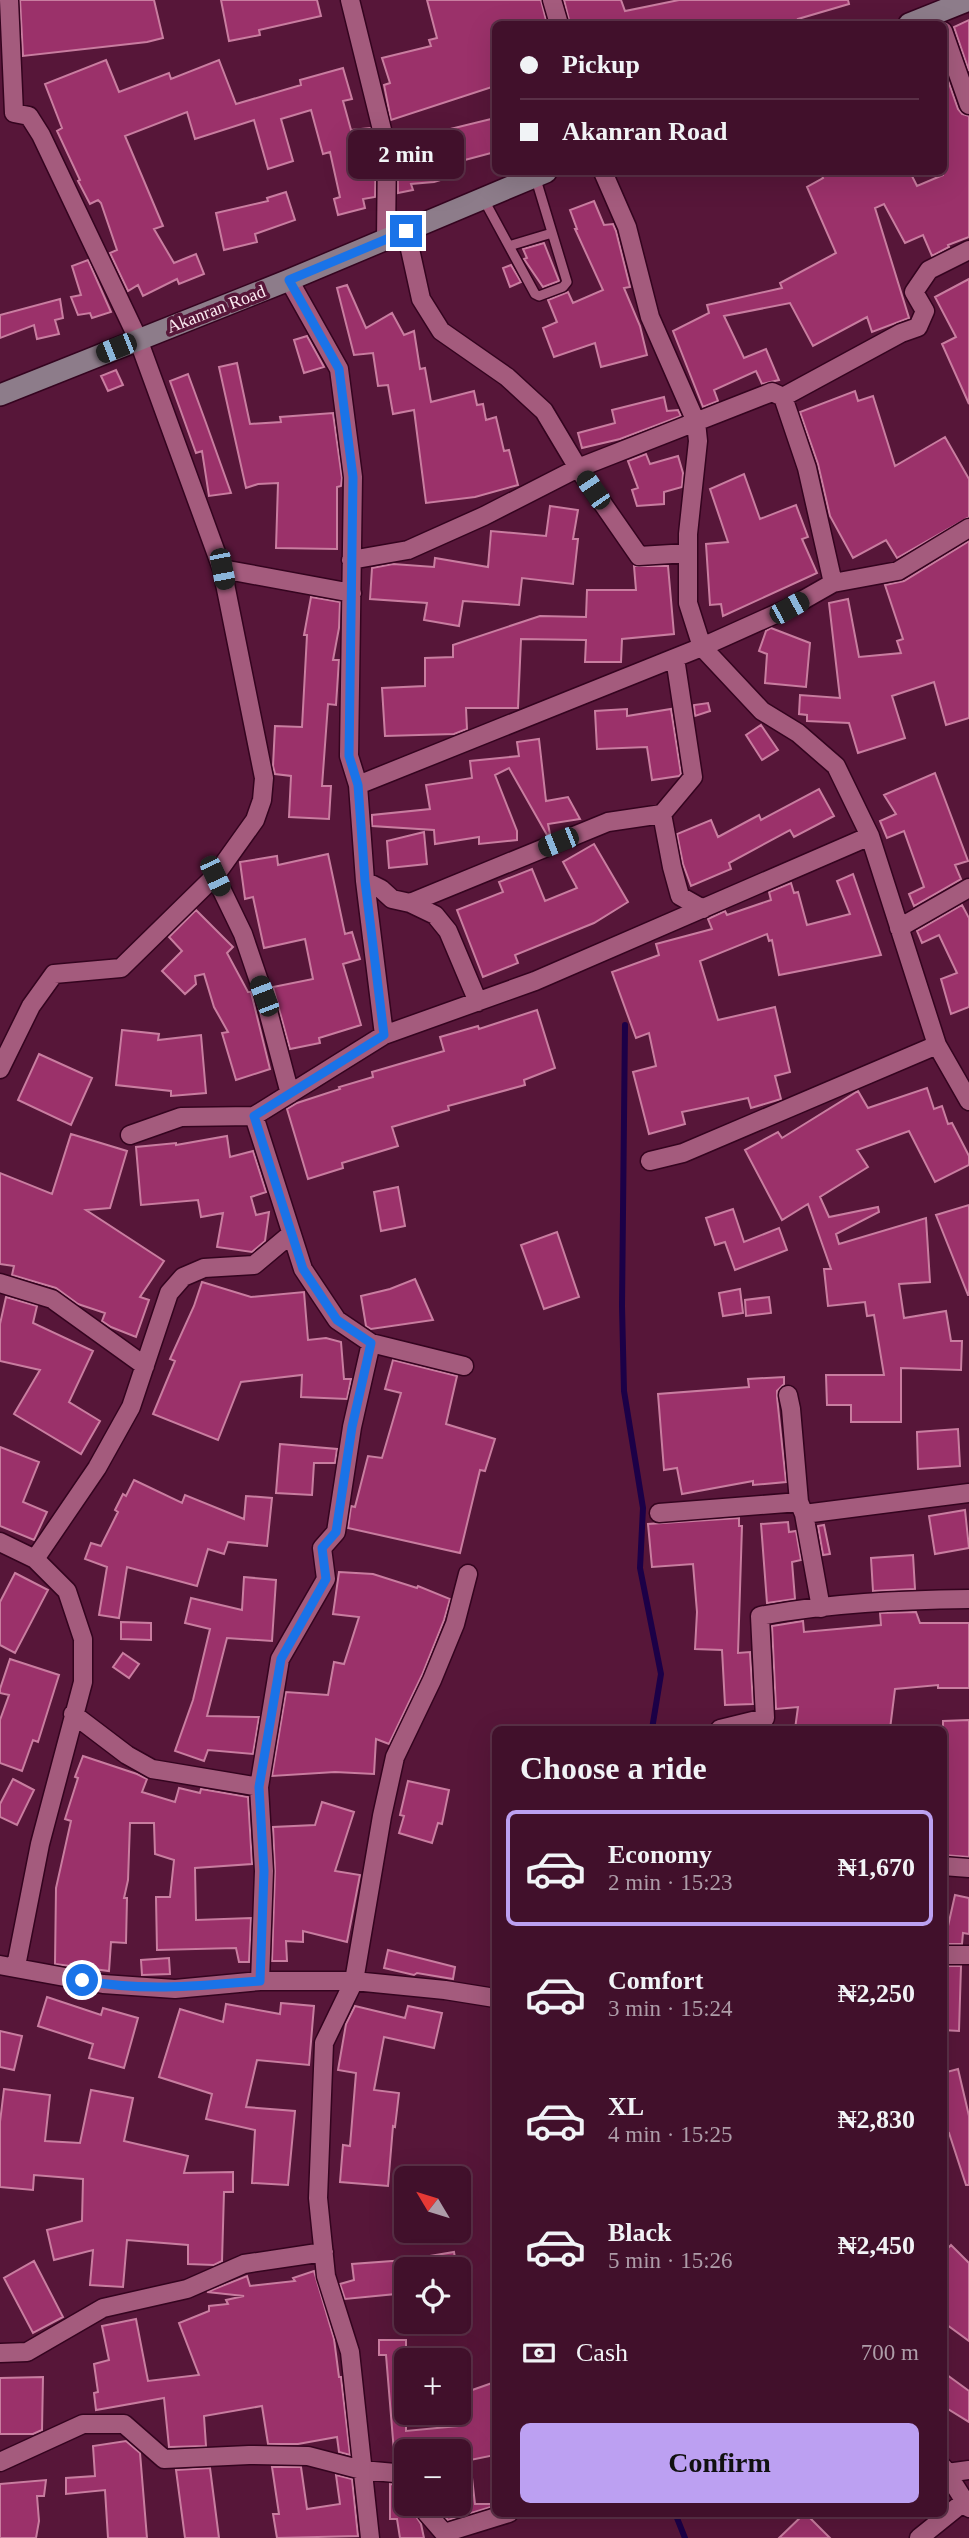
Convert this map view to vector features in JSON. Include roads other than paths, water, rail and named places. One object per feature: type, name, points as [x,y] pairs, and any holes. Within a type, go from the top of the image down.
[{"type":"main road","points":[[943,21],[969,0]]},
{"type":"main road","name":"Akanran Road","points":[[0,395],[289,280],[539,175]]},
{"type":"street","points":[[0,1069],[31,1006],[54,974],[121,968],[215,876],[255,820],[262,800],[264,778],[222,569],[138,338],[41,135],[29,116],[7,115],[9,0]]},
{"type":"street","points":[[350,0],[387,150],[386,239]]},
{"type":"street","points":[[552,0],[558,21]]},
{"type":"street","points":[[947,43],[969,105]]},
{"type":"street","points":[[604,175],[627,228],[650,317],[696,422],[698,441],[688,553],[688,603],[702,647],[762,711],[798,733],[836,766],[870,836],[937,1045],[969,1101]]},
{"type":"street","points":[[406,231],[421,299],[441,331],[507,377],[544,411],[578,468],[639,556],[688,553]]},
{"type":"street","points":[[783,397],[901,333],[918,327],[925,312],[914,292],[929,270],[969,250]]},
{"type":"street","points":[[289,280],[339,369],[353,477],[349,756],[358,785],[365,881],[384,1035]]},
{"type":"street","points":[[351,560],[408,550],[484,516],[578,468],[772,392],[783,397],[807,468],[833,583]]},
{"type":"street","points":[[358,785],[702,647],[789,608],[833,583],[898,571],[969,528]]},
{"type":"street","points":[[222,569],[352,593]]},
{"type":"street","points":[[410,903],[608,821],[662,814],[693,777],[675,658]]},
{"type":"street","points":[[662,814],[680,896],[703,909]]},
{"type":"street","points":[[130,1135],[181,1117],[254,1116],[384,1035],[535,981],[870,836]]},
{"type":"street","points":[[215,876],[243,934],[264,996],[290,1094]]},
{"type":"street","points":[[365,881],[381,888],[392,899],[410,903],[435,915],[449,932],[478,1002]]},
{"type":"street","points":[[899,928],[969,888]]},
{"type":"street","points":[[650,1161],[683,1153],[937,1045]]},
{"type":"street","points":[[254,1116],[303,1269],[337,1320],[371,1343],[464,1366]]},
{"type":"street","points":[[35,1559],[97,1468],[131,1407],[169,1293],[183,1278],[204,1268],[254,1265],[292,1234]]},
{"type":"street","points":[[0,1283],[52,1299],[145,1366]]},
{"type":"street","points":[[260,1981],[264,1871],[259,1787],[281,1659],[326,1579],[322,1548],[336,1532],[352,1427],[371,1343]]},
{"type":"street","points":[[788,1395],[801,1508],[821,1608]]},
{"type":"street","points":[[659,1514],[801,1508],[969,1493]]},
{"type":"street","points":[[0,1542],[35,1559],[66,1591],[83,1639],[83,1682],[8,1966],[115,1985],[175,1989],[260,1981],[354,1981],[492,1998]]},
{"type":"street","points":[[370,2538],[350,2352],[326,2276],[318,2198],[324,2043],[354,1981],[382,1816],[395,1757],[432,1681],[450,1635],[468,1574]]},
{"type":"street","points":[[732,1726],[765,1718],[760,1616],[909,1600],[969,1599]]},
{"type":"street","points":[[73,1714],[127,1755],[152,1769],[259,1787]]},
{"type":"street","points":[[947,1866],[969,1868]]},
{"type":"street","points":[[947,1955],[969,1955]]},
{"type":"street","points":[[0,2353],[27,2352],[103,2308],[187,2289],[244,2264],[324,2252]]},
{"type":"street","points":[[0,2462],[83,2424],[124,2424],[164,2459],[249,2455],[308,2456],[362,2470],[394,2473]]},
{"type":"street","points":[[947,2470],[969,2470]]},
{"type":"street","points":[[919,2538],[967,2504],[947,2473]]},
{"type":"street","points":[[429,2516],[445,2536],[498,2517]]},
{"type":"lane","points":[[483,198],[535,294],[539,296],[563,287],[567,282],[552,233],[541,175]]},
{"type":"lane","points":[[509,246],[552,233]]},
{"type":"waterway","points":[[625,1025],[622,1306],[624,1391],[643,1508],[640,1568],[661,1674],[652,1726]]},
{"type":"waterway","points":[[677,2517],[685,2538]]}]
